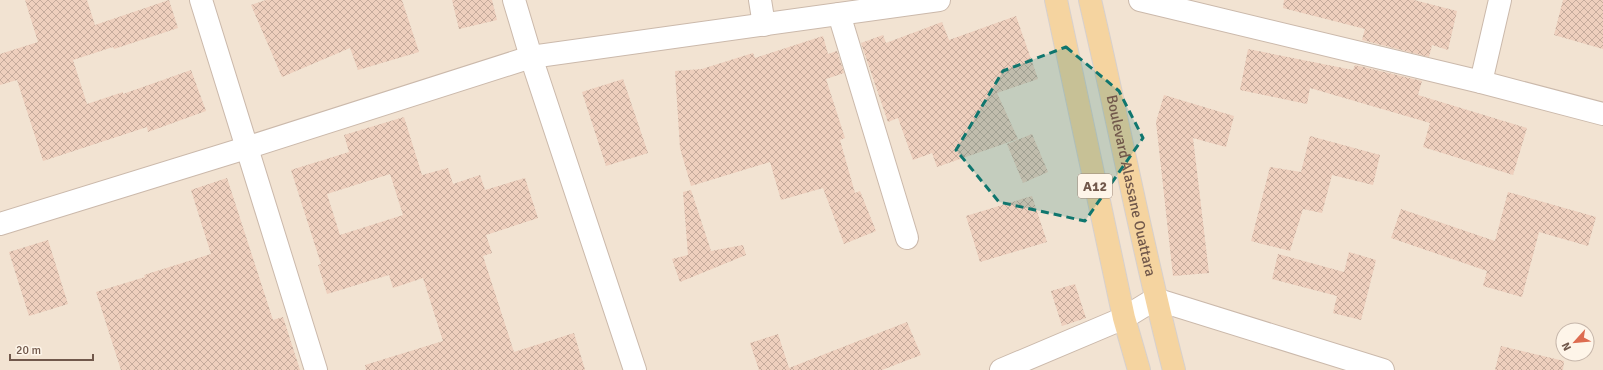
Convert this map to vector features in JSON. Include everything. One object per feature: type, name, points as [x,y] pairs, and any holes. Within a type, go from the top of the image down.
[{"type":"main road","name":"A12","points":[[1056,0],[1124,318],[1139,370]]},
{"type":"main road","name":"Boulevard Alassane Ouattara","points":[[1090,0],[1116,110],[1156,299],[1174,370]]},
{"type":"street","points":[[201,0],[316,370]]},
{"type":"street","points":[[514,0],[531,57],[636,370]]},
{"type":"street","points":[[760,0],[764,25]]},
{"type":"street","points":[[0,224],[246,148],[531,57],[938,0]]},
{"type":"street","points":[[1140,0],[1481,82],[1603,114]]},
{"type":"street","points":[[1481,82],[1500,0]]},
{"type":"street","points":[[839,14],[908,238]]},
{"type":"street","points":[[1000,370],[1124,318],[1156,299],[1383,370]]},
{"type":"highlighted area","points":[[1066,47],[1119,91],[1143,138],[1085,221],[999,202],[956,150],[1003,71]]},
{"type":"shaded area","points":[[0,0],[1603,0],[1603,370],[0,370]]},
{"type":"building","points":[[25,0],[87,0],[95,25],[169,0],[178,28],[114,49],[113,47],[73,60],[87,104],[123,92],[123,94],[191,70],[206,111],[148,132],[147,127],[43,161],[17,80],[0,85],[0,54],[38,42]]},
{"type":"building","points":[[266,0],[402,0],[419,52],[358,70],[350,48],[282,77],[251,5]]},
{"type":"building","points":[[452,0],[492,0],[497,20],[459,29]]},
{"type":"building","points":[[1284,0],[1414,0],[1457,11],[1448,50],[1432,45],[1429,57],[1362,40],[1365,29],[1283,8]]},
{"type":"building","points":[[1563,0],[1603,0],[1603,49],[1554,35]]},
{"type":"building","points":[[1016,16],[1038,79],[997,93],[1018,139],[937,167],[932,153],[913,160],[898,118],[888,122],[861,43],[883,35],[886,43],[942,22],[949,40]]},
{"type":"building","points":[[823,36],[828,54],[837,51],[844,73],[826,79],[845,138],[840,140],[855,193],[860,191],[876,231],[844,244],[823,188],[781,200],[770,162],[691,186],[680,148],[675,71],[702,69],[753,53],[755,58]]},
{"type":"building","points":[[1248,49],[1353,70],[1355,65],[1422,81],[1418,95],[1527,128],[1513,175],[1423,147],[1430,123],[1310,88],[1307,104],[1240,90]]},
{"type":"building","points":[[623,79],[648,153],[606,166],[582,92]]},
{"type":"building","points":[[1164,95],[1234,116],[1226,147],[1193,138],[1209,273],[1173,276],[1156,122]]},
{"type":"building","points":[[404,117],[422,175],[448,168],[453,184],[480,175],[485,190],[525,178],[538,218],[486,235],[492,253],[483,256],[514,352],[574,333],[585,370],[366,370],[365,365],[443,341],[423,278],[393,288],[389,275],[327,294],[318,265],[321,264],[291,170],[349,152],[344,135]],"holes":[[[390,174],[403,215],[340,235],[327,194]]]},
{"type":"building","points":[[1032,134],[1048,172],[1023,183],[1007,144]]},
{"type":"building","points":[[1310,136],[1380,155],[1373,185],[1332,175],[1322,213],[1303,209],[1290,251],[1251,241],[1270,167],[1301,172]]},
{"type":"building","points":[[227,178],[273,320],[283,317],[300,370],[121,370],[96,292],[211,254],[191,190]]},
{"type":"building","points":[[691,190],[711,251],[743,245],[746,255],[680,282],[672,259],[688,255],[683,192]]},
{"type":"building","points":[[1508,192],[1596,217],[1588,246],[1539,232],[1522,297],[1483,286],[1487,271],[1391,238],[1401,209],[1495,241]]},
{"type":"building","points":[[1032,196],[1047,242],[980,262],[966,216]]},
{"type":"building","points":[[48,240],[68,304],[29,316],[9,252]]},
{"type":"building","points":[[1349,252],[1376,260],[1361,320],[1333,313],[1337,296],[1272,279],[1278,254],[1344,272]]},
{"type":"building","points":[[1075,284],[1086,318],[1062,326],[1051,291]]},
{"type":"building","points":[[907,322],[921,355],[882,370],[759,370],[750,343],[778,334],[789,368]]},
{"type":"building","points":[[1501,346],[1555,359],[1555,362],[1564,362],[1563,370],[1495,370]]}]
